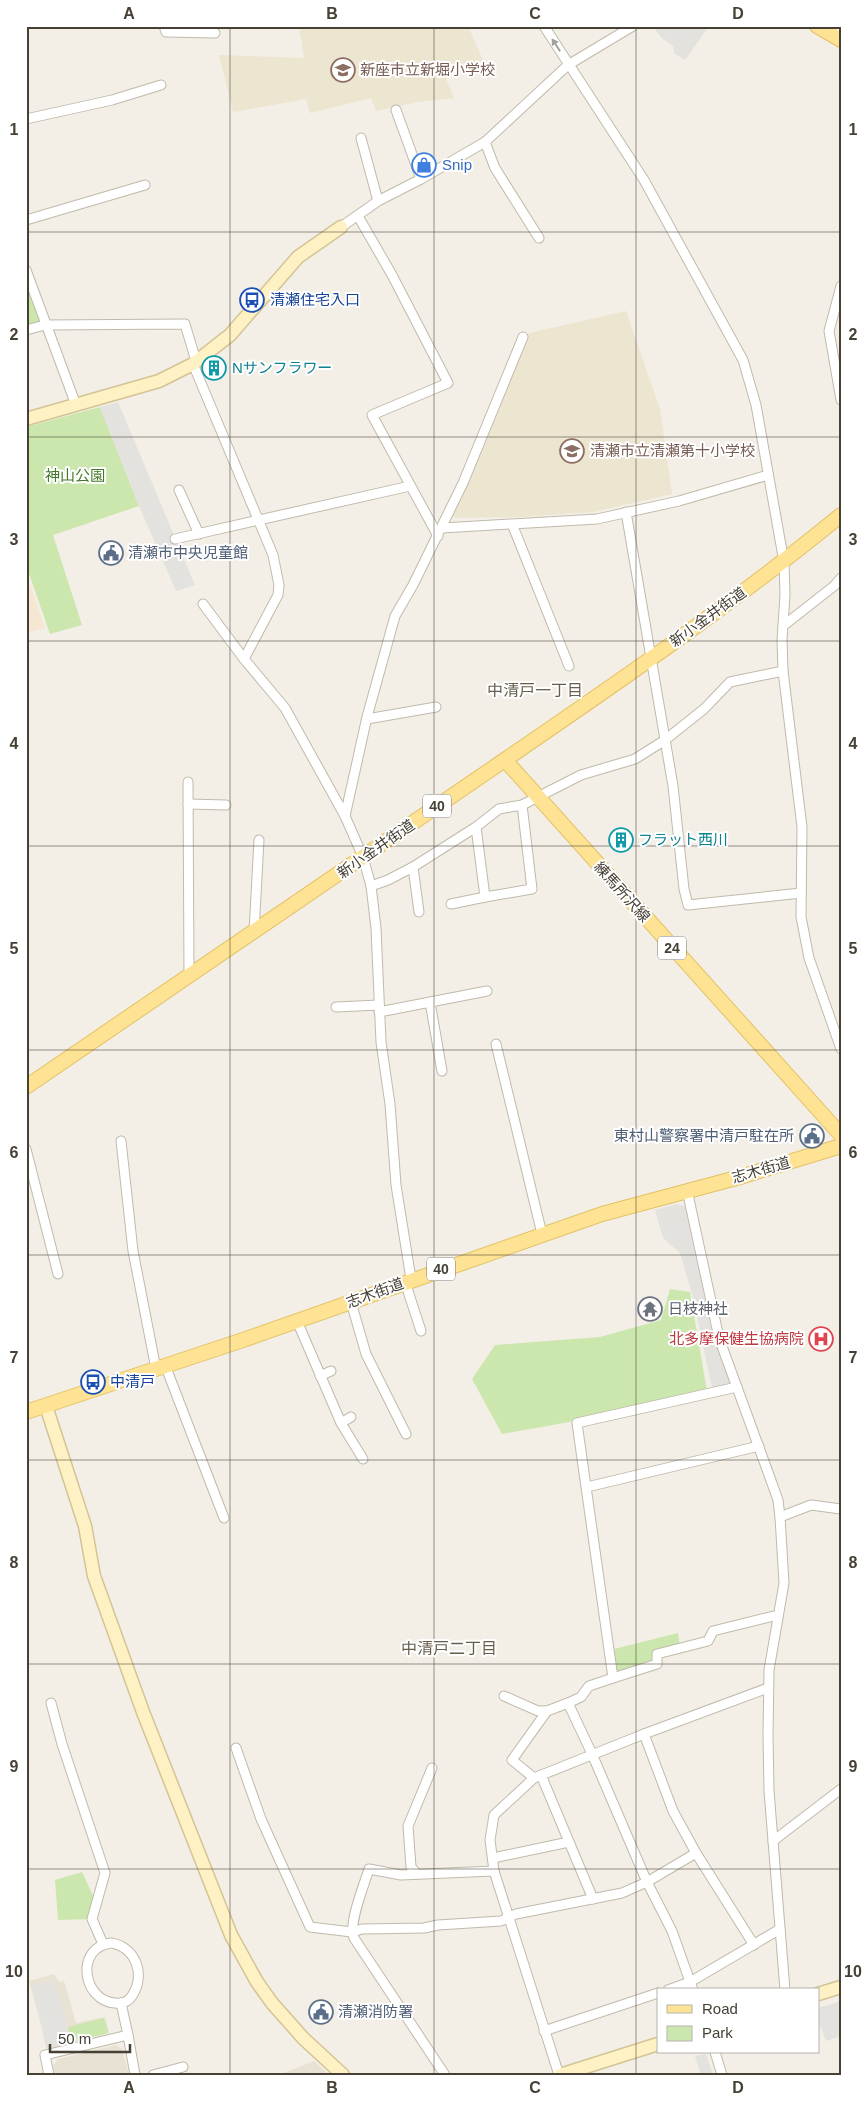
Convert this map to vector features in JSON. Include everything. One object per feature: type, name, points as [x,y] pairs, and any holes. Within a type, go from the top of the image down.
[{"type":"main road","points":[[817,26],[841,40]]},
{"type":"main road","name":"新小金井街道","points":[[26,1087],[650,660],[784,562],[841,516]]},
{"type":"main road","name":"練馬所沢線","points":[[505,760],[841,1135]]},
{"type":"main road","name":"志木街道","points":[[26,1412],[297,1321],[602,1214],[841,1146]]},
{"type":"street","points":[[164,26],[166,32],[215,33]]},
{"type":"street","points":[[544,26],[644,180],[743,360],[756,404],[784,562],[783,671],[802,827],[802,917],[809,958],[841,1049]]},
{"type":"street","points":[[26,419],[159,381],[195,362],[230,334],[298,257],[378,201],[485,142],[568,65],[633,26]]},
{"type":"street","points":[[839,26],[841,31]]},
{"type":"street","points":[[26,119],[112,100],[161,85]]},
{"type":"street","points":[[396,110],[421,179]]},
{"type":"street","points":[[361,138],[378,201]]},
{"type":"street","points":[[485,142],[495,168],[539,238]]},
{"type":"street","points":[[26,220],[145,185]]},
{"type":"street","points":[[358,216],[392,275],[448,383],[372,416],[410,486],[440,532]]},
{"type":"street","points":[[26,270],[76,404]]},
{"type":"street","points":[[841,286],[829,331],[841,400]]},
{"type":"street","points":[[26,330],[45,325],[185,324],[195,362],[273,555],[279,589],[244,659]]},
{"type":"street","points":[[345,816],[367,719],[395,616],[413,585],[463,484],[523,337]]},
{"type":"street","points":[[440,532],[512,524],[597,519],[679,501],[768,476]]},
{"type":"street","points":[[175,538],[410,486]]},
{"type":"street","points":[[179,490],[199,534]]},
{"type":"street","points":[[626,512],[650,660],[666,740],[684,889],[688,905],[801,893]]},
{"type":"street","points":[[512,524],[569,666]]},
{"type":"street","points":[[783,626],[834,586],[841,578]]},
{"type":"street","points":[[203,604],[244,659],[285,708],[345,816],[363,858],[371,886],[376,928],[381,1042],[390,1104],[396,1185],[408,1281],[421,1330]]},
{"type":"street","points":[[371,886],[413,868],[476,827],[499,809],[522,805],[581,775],[636,759],[666,740],[704,709],[730,682],[783,671]]},
{"type":"street","points":[[367,719],[436,707]]},
{"type":"street","points":[[188,782],[189,976]]},
{"type":"street","points":[[188,804],[226,805]]},
{"type":"street","points":[[451,904],[532,889],[522,805]]},
{"type":"street","points":[[476,827],[485,897]]},
{"type":"street","points":[[254,932],[259,840]]},
{"type":"street","points":[[413,868],[419,912]]},
{"type":"street","points":[[336,1007],[379,1008],[430,1002],[487,991]]},
{"type":"street","points":[[430,1002],[442,1071]]},
{"type":"street","points":[[496,1044],[542,1234]]},
{"type":"street","points":[[121,1141],[133,1251],[160,1367],[224,1518]]},
{"type":"street","points":[[26,1149],[58,1274]]},
{"type":"street","points":[[687,1190],[719,1338],[778,1500],[784,1583],[772,1646],[768,1688],[769,1791],[785,1988]]},
{"type":"street","points":[[351,1302],[366,1354],[406,1434]]},
{"type":"street","points":[[297,1321],[341,1423],[363,1459]]},
{"type":"street","points":[[320,1376],[331,1371]]},
{"type":"street","points":[[614,1678],[577,1423],[737,1387]]},
{"type":"street","points":[[46,1406],[85,1526],[91,1566],[97,1584],[143,1712],[231,1935],[252,1975],[272,2003],[303,2038],[343,2075]]},
{"type":"street","points":[[341,1423],[351,1417]]},
{"type":"street","points":[[587,1487],[759,1446]]},
{"type":"street","points":[[780,1517],[811,1506],[841,1509]]},
{"type":"street","points":[[504,1696],[538,1711],[547,1711],[581,1697],[589,1686],[657,1664],[657,1654],[708,1640],[713,1631],[778,1615]]},
{"type":"street","points":[[657,2044],[559,2075],[494,1871],[490,1840],[494,1815],[537,1776],[768,1688]]},
{"type":"street","points":[[51,1703],[62,1744],[105,1873],[92,1919],[103,1944]]},
{"type":"street","points":[[568,1703],[647,1882],[672,1931],[692,1986],[780,1928]]},
{"type":"street","points":[[547,1711],[512,1760],[537,1776],[569,1842],[593,1899]]},
{"type":"street","points":[[644,1734],[673,1811],[696,1853],[754,1944]]},
{"type":"street","points":[[236,1748],[261,1819],[310,1927],[352,1932],[362,1929],[424,1928],[438,1925],[501,1921],[516,1914],[622,1893],[647,1882],[696,1853]]},
{"type":"street","points":[[416,1874],[411,1867],[408,1826],[432,1768]]},
{"type":"street","points":[[773,1841],[841,1790]]},
{"type":"street","points":[[493,1858],[569,1842]]},
{"type":"street","points":[[445,2075],[352,1932],[369,1869],[402,1875],[494,1871]]},
{"type":"street","points":[[103,1944],[120,1945],[130,1952],[136,1962],[139,1973],[138,1988],[130,1999],[122,2004],[104,2001],[97,1996],[91,1987],[87,1973],[88,1959],[94,1949],[103,1944]]},
{"type":"street","points":[[820,1993],[841,1986]]},
{"type":"street","points":[[544,2031],[657,1993]]},
{"type":"street","points":[[122,2004],[135,2075]]},
{"type":"street","points":[[49,2075],[45,2055],[128,2035]]},
{"type":"street","points":[[716,2054],[722,2075]]},
{"type":"street","points":[[152,2075],[183,2067]]},
{"type":"shaded area","name":"新座市立新堀小学校","points":[[299,26],[468,26],[483,60],[446,79],[454,98],[418,102],[376,111],[371,98],[310,113],[306,99],[233,112],[219,55],[304,58]]},
{"type":"shaded area","points":[[652,26],[709,26],[685,60],[674,53],[673,46],[662,38]]},
{"type":"shaded area","name":"清瀬市立清瀬第十小学校","points":[[626,311],[660,409],[672,494],[593,512],[520,517],[455,518],[451,513],[529,333]]},
{"type":"shaded area","points":[[118,402],[195,585],[176,591],[139,506],[100,407]]},
{"type":"shaded area","points":[[26,573],[45,628],[26,633]]},
{"type":"shaded area","points":[[677,1204],[685,1206],[713,1338],[730,1381],[728,1384],[712,1388],[692,1294],[680,1253],[663,1238],[655,1210]]},
{"type":"shaded area","points":[[54,1974],[59,1982],[64,1981],[76,2023],[105,2017],[109,2033],[48,2049],[29,1981]]},
{"type":"shaded area","points":[[55,1982],[71,2042],[46,2048],[32,1984]]},
{"type":"shaded area","points":[[841,2001],[841,2036],[826,2041],[820,2027],[820,2007]]},
{"type":"shaded area","points":[[116,2045],[122,2049],[129,2075],[55,2075],[53,2066],[58,2059]]},
{"type":"shaded area","points":[[706,2054],[713,2075],[701,2075],[695,2056]]},
{"type":"shaded area","points":[[314,2061],[329,2075],[279,2075]]},
{"type":"green space","points":[[26,281],[41,322],[26,326]]},
{"type":"green space","name":"神山公園","points":[[100,407],[139,506],[53,535],[82,625],[50,634],[26,565],[26,427]]},
{"type":"green space","name":"日枝神社","points":[[670,1289],[690,1292],[707,1391],[575,1421],[502,1434],[472,1379],[495,1345],[600,1337],[661,1320]]},
{"type":"green space","points":[[678,1633],[680,1648],[657,1654],[657,1664],[613,1678],[610,1650]]},
{"type":"green space","points":[[82,1872],[96,1902],[92,1919],[58,1920],[55,1880]]},
{"type":"green space","points":[[104,2018],[109,2033],[71,2042],[68,2027]]},
{"type":"place","name":"新座市立新堀小学校","points":[[343,70]]},
{"type":"place","name":"Snip","points":[[424,165]]},
{"type":"place","name":"清瀬住宅入口","points":[[252,300]]},
{"type":"place","name":"Nサンフラワー","points":[[214,368]]},
{"type":"place","name":"清瀬市立清瀬第十小学校","points":[[572,451]]},
{"type":"place","name":"清瀬市中央児童館","points":[[111,553]]},
{"type":"place","name":"フラット西川","points":[[621,840]]},
{"type":"place","name":"東村山警察署中清戸駐在所","points":[[812,1136]]},
{"type":"place","name":"日枝神社","points":[[650,1309]]},
{"type":"place","name":"北多摩保健生協病院","points":[[821,1339]]},
{"type":"place","name":"中清戸","points":[[93,1382]]},
{"type":"place","name":"清瀬消防署","points":[[321,2012]]},
{"type":"district","name":"中清戸一丁目","points":[[535,690]]},
{"type":"district","name":"中清戸二丁目","points":[[449,1648]]}]
